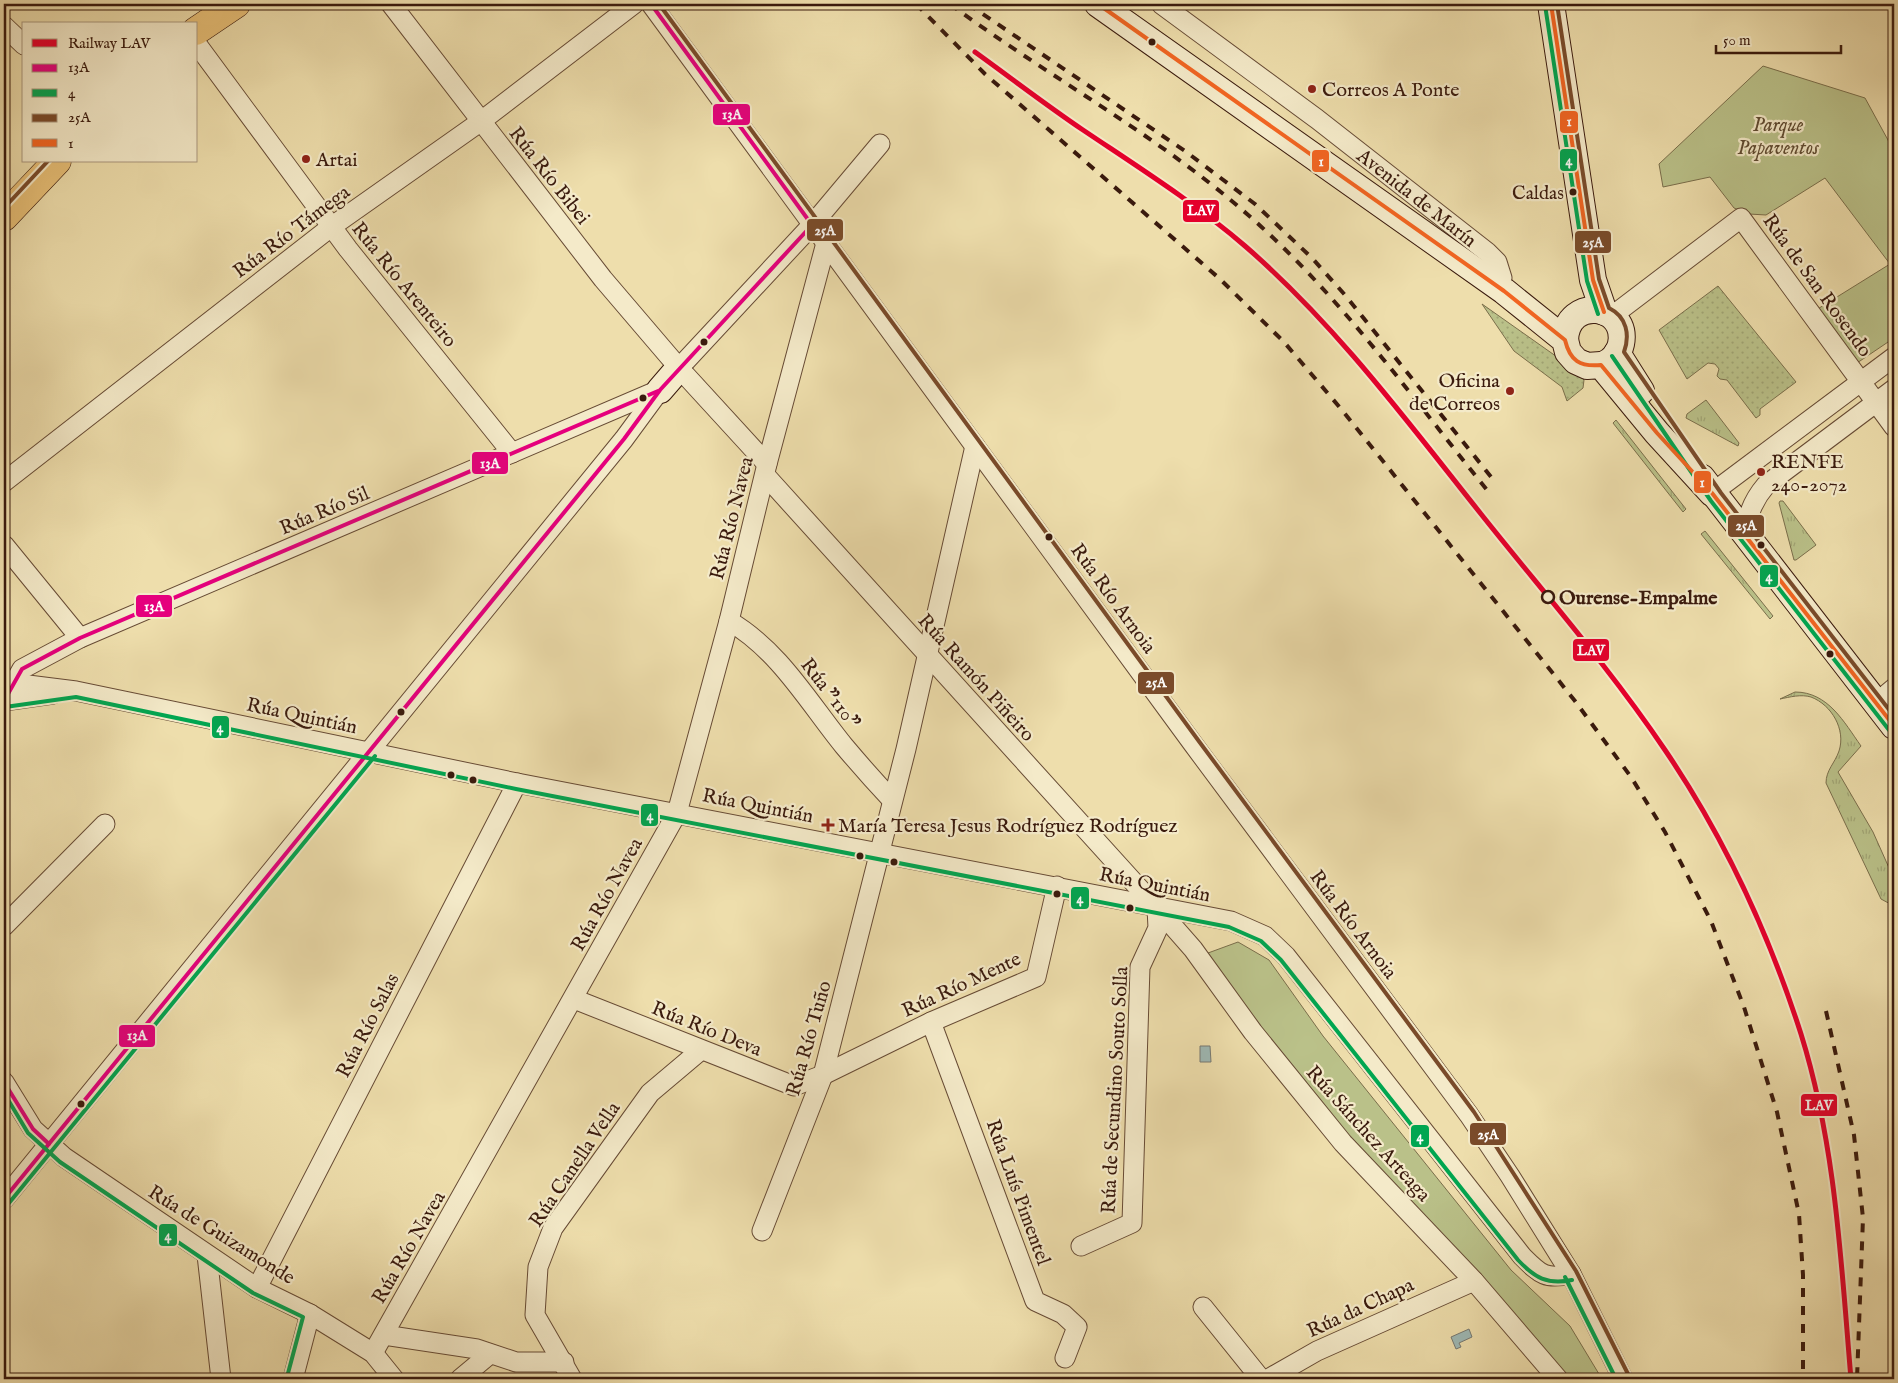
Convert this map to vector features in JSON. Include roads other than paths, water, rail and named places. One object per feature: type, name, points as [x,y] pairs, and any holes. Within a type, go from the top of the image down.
[{"type":"highway","points":[[198,30],[236,4]]},
{"type":"highway","points":[[4,217],[56,162]]},
{"type":"main road","name":"Avenida de Marín","points":[[1098,4],[1300,147],[1455,242],[1502,290],[1554,320],[1567,330]]},
{"type":"main road","points":[[1551,4],[1593,280],[1608,314],[1621,333],[1620,347],[1609,359],[1587,366],[1576,361],[1568,352],[1567,330],[1585,310],[1608,314]]},
{"type":"main road","points":[[1609,359],[1750,542],[1885,696],[1894,726]]},
{"type":"main road","points":[[660,390],[679,368]]},
{"type":"street","name":"Rúa Río Bibei","points":[[391,4],[480,122],[603,279],[766,469]]},
{"type":"street","name":"Rúa Río Támega","points":[[4,482],[331,227],[480,122],[634,4]]},
{"type":"street","name":"Rúa Río Arnoia","points":[[651,4],[1193,744],[1469,1116],[1510,1176],[1571,1274],[1622,1379]]},
{"type":"street","name":"Avenida de Marín","points":[[1161,4],[1317,119],[1455,242]]},
{"type":"street","points":[[4,26],[22,43]]},
{"type":"street","name":"Rúa Río Arenteiro","points":[[198,46],[331,227],[512,453]]},
{"type":"street","points":[[1300,147],[1317,119]]},
{"type":"street","points":[[679,368],[812,225],[880,144]]},
{"type":"street","name":"Rúa de San Rosendo","points":[[1608,314],[1741,218],[1894,427]]},
{"type":"street","name":"Rúa Río Navea","points":[[374,1354],[677,813],[729,621],[766,469],[826,243]]},
{"type":"street","points":[[1712,493],[1894,357]]},
{"type":"street","points":[[1750,542],[1746,533],[1748,518],[1760,492],[1766,485],[1894,389]]},
{"type":"street","points":[[4,1199],[370,752],[630,430],[660,390]]},
{"type":"street","name":"Rúa Río Sil","points":[[4,701],[9,682],[22,670],[80,638],[660,390]]},
{"type":"street","points":[[614,409],[630,430]]},
{"type":"street","name":"Rúa Río Tuño","points":[[762,1231],[823,1075],[927,656],[975,446]]},
{"type":"street","name":"Rúa Ramón Piñeiro","points":[[766,469],[927,656],[1157,908]]},
{"type":"street","points":[[4,545],[80,638]]},
{"type":"street","name":"Rúa \"110\"","points":[[729,621],[751,634],[793,679],[845,747],[892,800]]},
{"type":"street","name":"Rúa Quintián","points":[[9,682],[76,691],[517,783],[879,851],[1157,908],[1231,921],[1265,936],[1286,956],[1522,1256],[1548,1277],[1555,1278],[1571,1274]]},
{"type":"street","name":"Rúa Quintián","points":[[4,701],[76,691]]},
{"type":"street","name":"Rúa Río Salas","points":[[257,1288],[517,783]]},
{"type":"street","points":[[4,926],[105,824]]},
{"type":"street","name":"Rúa Río Mente","points":[[823,1075],[932,1022],[1036,977],[1057,886]]},
{"type":"street","name":"Rúa de Secundino Souto Solla","points":[[1081,1246],[1132,1223],[1140,967],[1158,928],[1157,908]]},
{"type":"street","name":"Rúa Sánchez Arteaga","points":[[1157,908],[1193,950],[1253,1032],[1343,1143],[1474,1280],[1558,1379]]},
{"type":"street","name":"Rúa Río Deva","points":[[574,999],[794,1086],[823,1075]]},
{"type":"street","name":"Rúa Luís Pimentel","points":[[932,1022],[1035,1301],[1064,1314],[1077,1327],[1066,1358]]},
{"type":"street","name":"Rúa Canella Vella","points":[[572,1379],[564,1362],[535,1315],[538,1267],[553,1228],[650,1093],[701,1050]]},
{"type":"street","name":"Rúa de Guizamonde","points":[[4,1082],[33,1128],[64,1157],[257,1288],[310,1314],[374,1354],[394,1379]]},
{"type":"street","points":[[207,1255],[221,1379]]},
{"type":"street","name":"Rúa da Chapa","points":[[1268,1379],[1317,1351],[1474,1280]]},
{"type":"street","points":[[1203,1307],[1261,1379]]},
{"type":"street","points":[[292,1379],[310,1314]]},
{"type":"street","points":[[384,1335],[477,1349],[516,1362],[564,1362]]},
{"type":"street","points":[[460,1379],[490,1354]]},
{"type":"water","points":[[1200,1046],[1210,1046],[1211,1062],[1200,1062]]},
{"type":"water","points":[[1469,1329],[1472,1337],[1459,1343],[1461,1347],[1456,1349],[1451,1337]]},
{"type":"railway","points":[[916,4],[985,74],[1220,279],[1284,342],[1342,410],[1575,701],[1631,777],[1665,832],[1711,921],[1744,1007],[1777,1112],[1799,1214],[1803,1275],[1803,1379]]},
{"type":"railway","points":[[950,4],[1139,131],[1212,185],[1247,214],[1281,245],[1343,312],[1402,382],[1487,490]]},
{"type":"railway","points":[[968,4],[1185,151],[1255,204],[1312,258],[1345,295],[1496,483]]},
{"type":"railway","points":[[1826,1011],[1854,1135],[1863,1218],[1857,1379]]},
{"type":"rail line","name":"LAV","points":[[975,52],[1069,121],[1206,215],[1245,246],[1278,276],[1340,341],[1398,409],[1599,659],[1665,750],[1707,817],[1743,887],[1775,960],[1801,1034],[1813,1076],[1830,1162],[1840,1248],[1851,1379]]},
{"type":"place","name":"Correos A Ponte","points":[[1312,89]]},
{"type":"place","name":"Artai","points":[[306,159]]},
{"type":"place","name":"Caldas","points":[[1573,192]]},
{"type":"place","name":"Oficina de Correos","points":[[1510,391]]},
{"type":"place","name":"RENFE 240-2072","points":[[1761,472]]},
{"type":"place","name":"Ourense-Empalme","points":[[1548,597]]},
{"type":"place","name":"María Teresa Jesus Rodríguez Rodríguez","points":[[828,825]]},
{"type":"park label","name":"Parque Papaventos","points":[[1778,136]]}]
